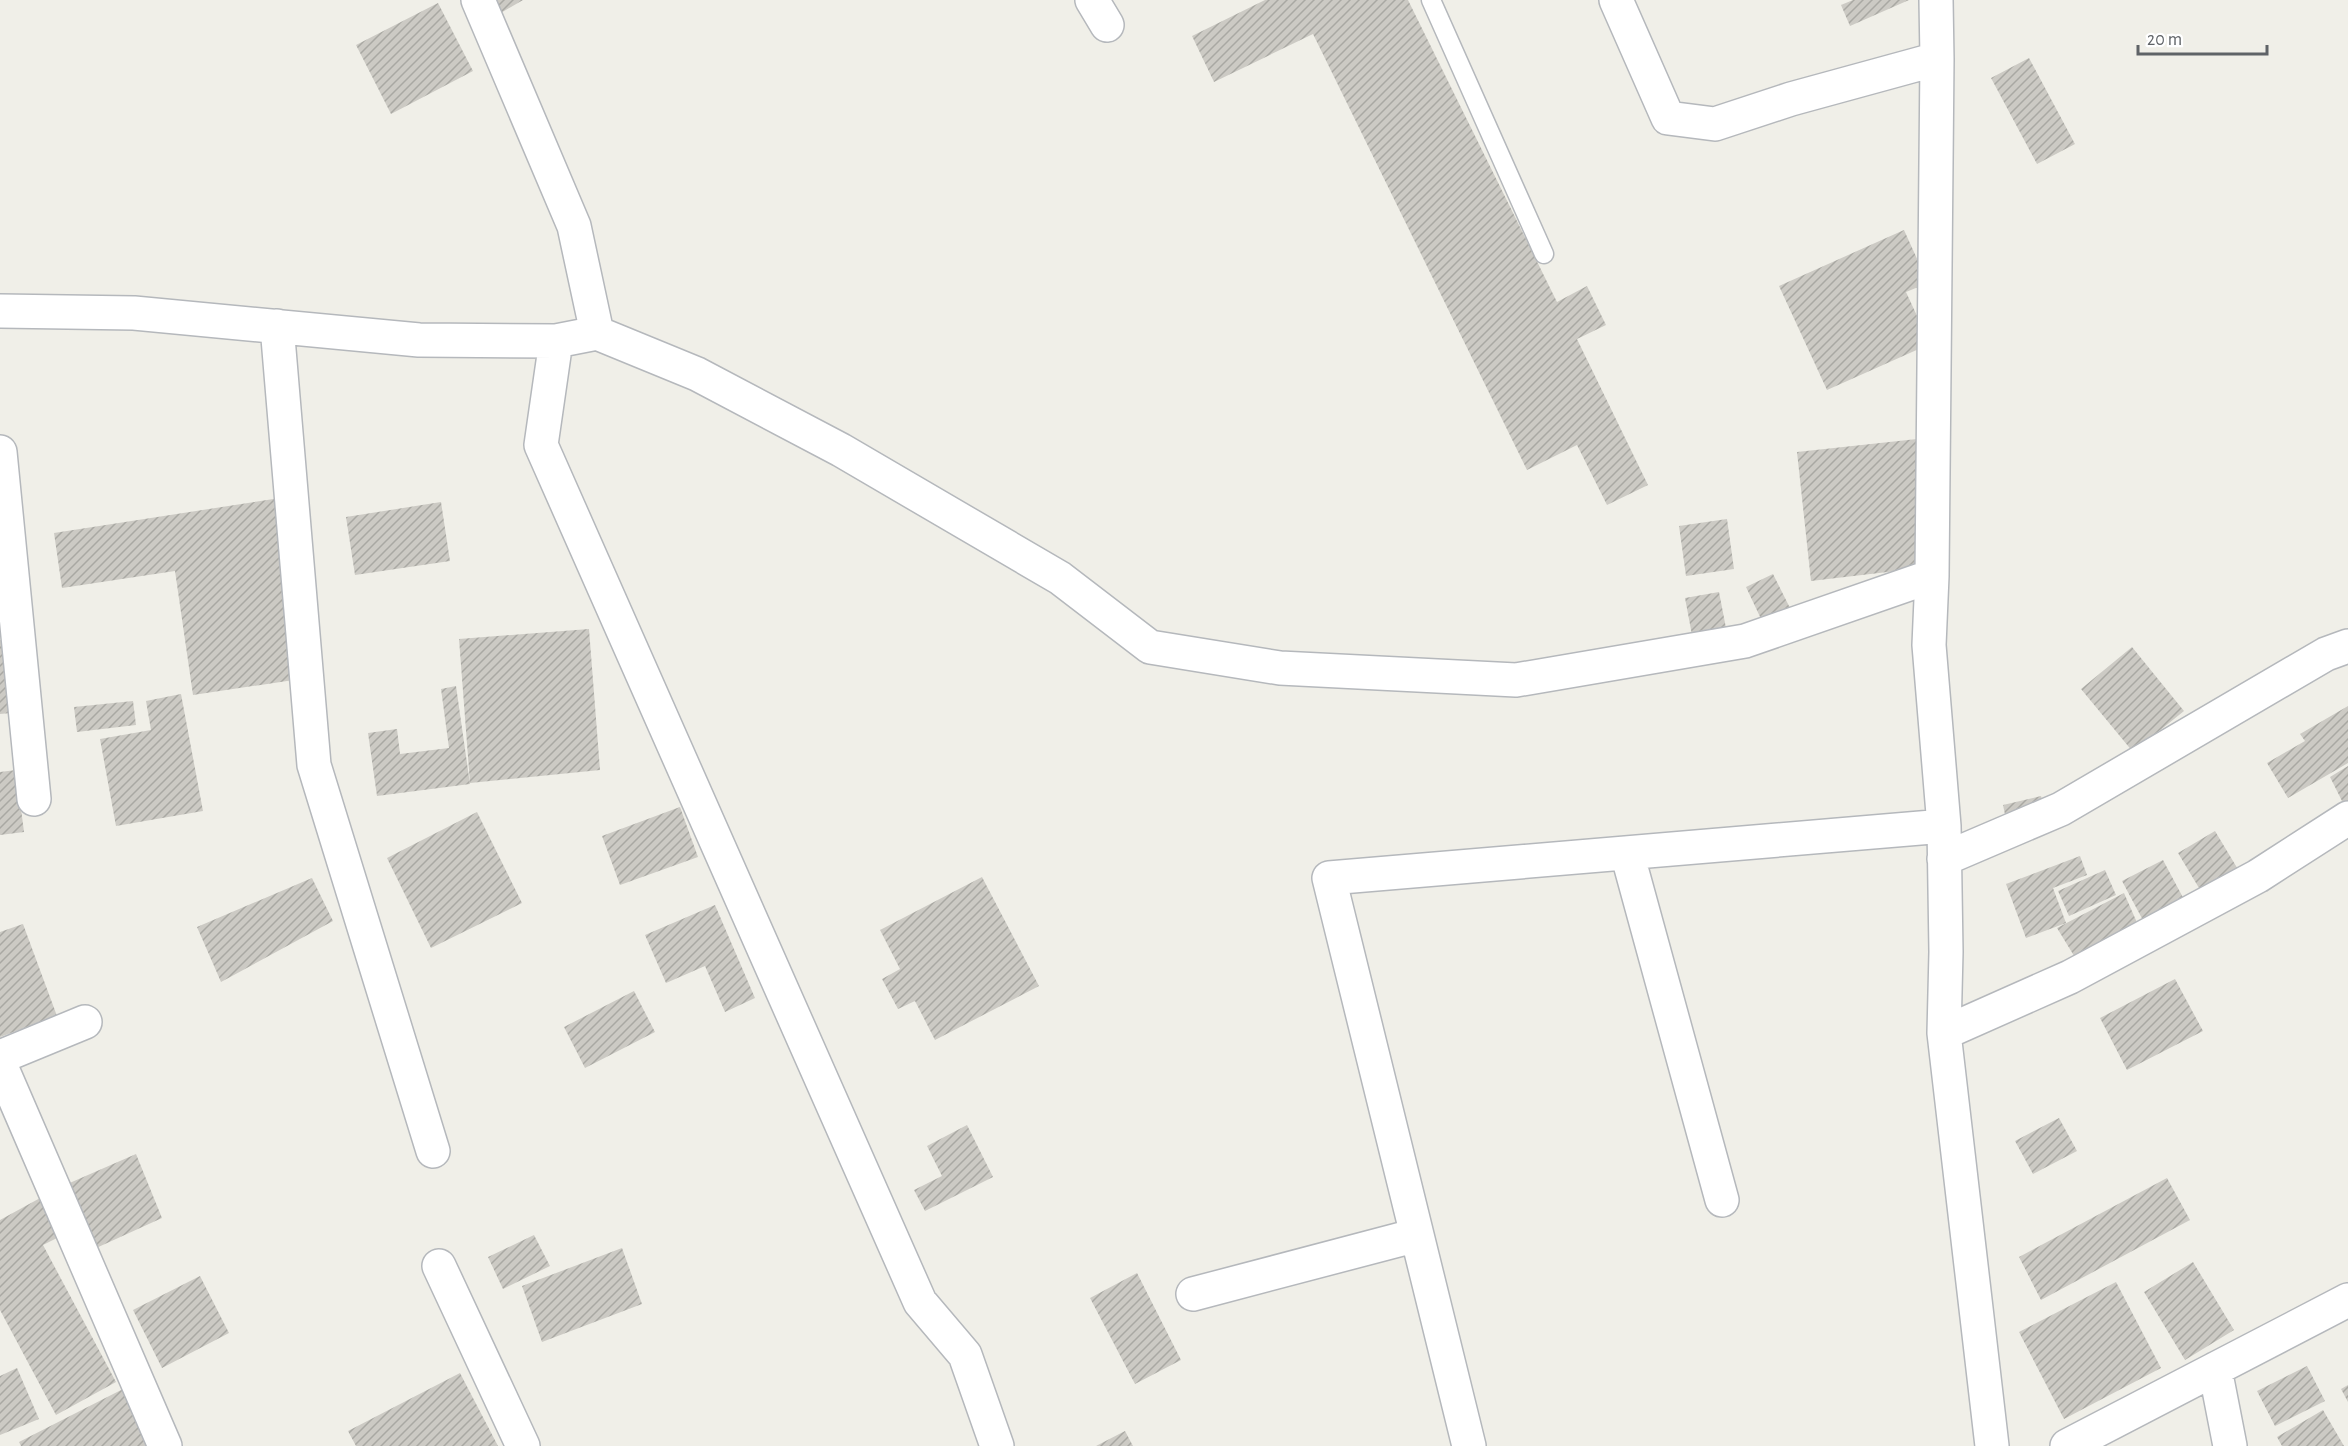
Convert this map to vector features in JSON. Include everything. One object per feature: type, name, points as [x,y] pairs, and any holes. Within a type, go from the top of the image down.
[{"type":"street","points":[[478,0],[574,226],[597,333]]},
{"type":"street","points":[[1616,0],[1668,118],[1715,124],[1791,99],[1937,59]]},
{"type":"street","points":[[1936,0],[1932,576],[1929,645],[1944,859],[1946,952],[1944,1033],[1992,1446]]},
{"type":"street","points":[[0,311],[134,313],[419,340],[555,340],[597,333],[697,374],[841,450],[1060,578],[1150,647],[1280,668],[1516,680],[1745,641],[1932,576]]},
{"type":"street","points":[[278,326],[314,765],[433,1151]]},
{"type":"street","points":[[555,340],[541,445],[920,1302],[965,1355],[997,1446]]},
{"type":"street","points":[[0,452],[34,799]]},
{"type":"street","points":[[1944,859],[2061,809],[2326,654],[2348,646]]},
{"type":"street","points":[[1944,1033],[2070,977],[2258,876],[2348,818]]},
{"type":"street","points":[[1469,1446],[1329,878],[1628,853],[1942,819]]},
{"type":"street","points":[[1628,853],[1722,1200]]},
{"type":"street","points":[[0,1057],[85,1022]]},
{"type":"street","points":[[0,1064],[165,1446]]},
{"type":"street","points":[[1193,1293],[1417,1235]]},
{"type":"street","points":[[439,1266],[523,1446]]},
{"type":"street","points":[[2067,1446],[2348,1300]]},
{"type":"street","points":[[2215,1369],[2230,1446]]},
{"type":"lane","points":[[1431,0],[1544,254]]},
{"type":"building","points":[[491,0],[523,0],[499,14]]},
{"type":"building","points":[[1265,0],[1408,0],[1557,302],[1587,286],[1606,325],[1577,339],[1648,485],[1607,505],[1577,445],[1527,470],[1313,34],[1214,82],[1192,36]]},
{"type":"building","points":[[1853,0],[1909,0],[1850,26],[1841,5]]},
{"type":"building","points":[[438,3],[473,71],[391,114],[356,45]]},
{"type":"building","points":[[2029,58],[2075,144],[2037,164],[1991,78]]},
{"type":"building","points":[[1904,230],[1928,283],[1906,292],[1930,344],[1827,390],[1779,286]]},
{"type":"building","points":[[1917,439],[1930,567],[1811,581],[1797,452]]},
{"type":"building","points":[[280,498],[307,678],[193,695],[175,571],[62,588],[54,533]]},
{"type":"building","points":[[441,502],[450,561],[355,575],[346,517]]},
{"type":"building","points":[[1727,519],[1734,569],[1686,576],[1679,526]]},
{"type":"building","points":[[1773,574],[1790,608],[1762,621],[1746,587]]},
{"type":"building","points":[[1719,592],[1726,628],[1692,635],[1685,598]]},
{"type":"building","points":[[589,629],[600,770],[470,783],[459,639]]},
{"type":"building","points":[[0,640],[2,640],[11,713],[0,714]]},
{"type":"building","points":[[2132,647],[2184,711],[2133,752],[2081,689]]},
{"type":"building","points":[[456,686],[470,784],[377,796],[368,733],[397,729],[400,754],[449,748],[441,689]]},
{"type":"building","points":[[181,694],[203,811],[116,826],[100,739],[151,730],[146,701]]},
{"type":"building","points":[[133,701],[136,725],[77,732],[74,707]]},
{"type":"building","points":[[2348,706],[2348,763],[2288,798],[2267,763],[2305,741],[2300,734]]},
{"type":"building","points":[[2348,766],[2348,813],[2330,777]]},
{"type":"building","points":[[16,770],[24,832],[0,835],[0,772]]},
{"type":"building","points":[[2041,796],[2046,816],[2007,824],[2003,805]]},
{"type":"building","points":[[680,807],[698,857],[620,885],[602,836]]},
{"type":"building","points":[[477,812],[522,903],[431,948],[387,858]]},
{"type":"building","points":[[2215,831],[2242,876],[2205,898],[2178,853]]},
{"type":"building","points":[[2080,856],[2087,875],[2053,888],[2066,923],[2026,938],[2006,884]]},
{"type":"building","points":[[2163,860],[2187,905],[2146,926],[2122,881]]},
{"type":"building","points":[[2105,870],[2116,895],[2069,916],[2058,891]]},
{"type":"building","points":[[982,877],[1039,986],[935,1040],[915,1001],[898,1009],[882,979],[900,969],[880,930]]},
{"type":"building","points":[[312,878],[333,921],[221,982],[197,927]]},
{"type":"building","points":[[2124,893],[2142,934],[2079,964],[2057,928]]},
{"type":"building","points":[[715,905],[755,998],[725,1012],[705,966],[666,983],[645,935]]},
{"type":"building","points":[[23,924],[57,1016],[0,1037],[0,932]]},
{"type":"building","points":[[2175,979],[2203,1031],[2127,1070],[2100,1018]]},
{"type":"building","points":[[634,991],[655,1032],[585,1068],[564,1027]]},
{"type":"building","points":[[2059,1118],[2077,1151],[2033,1174],[2015,1141]]},
{"type":"building","points":[[967,1125],[993,1177],[925,1211],[914,1190],[942,1176],[927,1146]]},
{"type":"building","points":[[136,1154],[162,1218],[94,1249],[65,1185]]},
{"type":"building","points":[[2167,1178],[2190,1220],[2041,1300],[2019,1257]]},
{"type":"building","points":[[42,1197],[63,1235],[43,1245],[116,1382],[56,1415],[0,1310],[0,1220]]},
{"type":"building","points":[[534,1235],[550,1266],[503,1289],[488,1257]]},
{"type":"building","points":[[622,1248],[642,1304],[542,1342],[522,1286]]},
{"type":"building","points":[[2193,1262],[2234,1330],[2185,1360],[2144,1292]]},
{"type":"building","points":[[1137,1273],[1181,1360],[1135,1384],[1090,1298]]},
{"type":"building","points":[[200,1276],[229,1333],[162,1368],[133,1310]]},
{"type":"building","points":[[2116,1282],[2161,1368],[2064,1419],[2019,1332]]},
{"type":"building","points":[[2307,1366],[2325,1401],[2275,1426],[2257,1391]]},
{"type":"building","points":[[17,1368],[39,1419],[0,1435],[0,1376]]},
{"type":"building","points":[[460,1373],[498,1446],[356,1446],[348,1431]]},
{"type":"building","points":[[2348,1385],[2348,1402],[2341,1389]]},
{"type":"building","points":[[123,1389],[153,1446],[21,1446],[19,1442]]},
{"type":"building","points":[[2323,1410],[2344,1446],[2282,1446],[2277,1437]]},
{"type":"building","points":[[1125,1431],[1133,1446],[1096,1446]]}]
